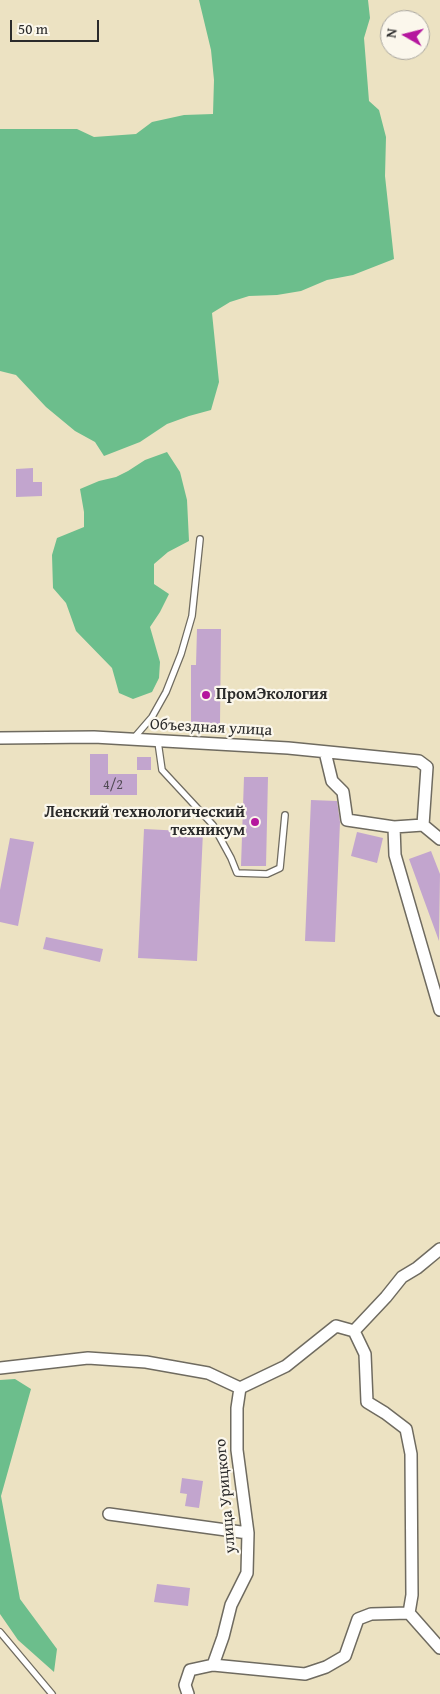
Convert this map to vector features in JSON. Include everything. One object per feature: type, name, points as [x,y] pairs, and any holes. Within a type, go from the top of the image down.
[{"type":"street","name":"Объездная улица","points":[[0,738],[94,738],[288,748],[419,761],[427,767],[423,825]]},
{"type":"street","points":[[325,752],[332,781],[344,792],[347,820],[394,827],[423,825],[440,839]]},
{"type":"street","points":[[394,827],[395,856],[434,972],[440,1010]]},
{"type":"street","points":[[354,1331],[402,1277],[417,1268],[440,1249]]},
{"type":"street","points":[[0,1368],[88,1358],[146,1362],[208,1373],[240,1388],[286,1366],[336,1326],[354,1331],[365,1354],[367,1402],[406,1429],[411,1454],[412,1595],[409,1614]]},
{"type":"street","name":"улица Урицкого","points":[[214,1666],[231,1605],[247,1573],[248,1533],[237,1450],[237,1408],[240,1388]]},
{"type":"street","points":[[109,1514],[248,1533]]},
{"type":"street","points":[[188,1694],[185,1685],[190,1670],[214,1666],[304,1674],[326,1667],[345,1656],[358,1619],[372,1614],[409,1614],[440,1648]]},
{"type":"lane","points":[[132,740],[152,716],[166,692],[181,654],[192,616],[200,539]]},
{"type":"lane","points":[[158,742],[162,770],[213,825],[237,873],[267,874],[280,868],[285,815]]},
{"type":"lane","points":[[0,1632],[52,1694]]},
{"type":"green space","points":[[199,0],[368,0],[370,18],[364,38],[369,101],[379,110],[386,137],[385,176],[394,259],[353,275],[327,280],[301,291],[277,295],[249,296],[230,302],[212,313],[219,382],[211,410],[167,424],[140,442],[104,456],[95,442],[75,431],[46,407],[16,375],[0,371],[0,129],[77,129],[94,137],[136,134],[152,122],[184,115],[213,114],[214,80],[211,50]]},
{"type":"green space","points":[[167,452],[180,472],[187,500],[189,541],[168,552],[154,564],[154,584],[169,594],[150,627],[160,662],[159,678],[152,692],[133,699],[119,693],[112,668],[76,631],[66,603],[53,588],[52,555],[57,538],[84,527],[84,512],[80,489],[99,481],[116,477],[145,460]]},
{"type":"green space","points":[[15,1379],[31,1389],[1,1496],[20,1599],[57,1649],[54,1672],[18,1640],[0,1614],[0,1380]]},
{"type":"building","points":[[33,468],[33,482],[42,482],[42,496],[16,497],[16,469]]},
{"type":"building","name":"ПромЭкология","points":[[197,629],[221,629],[220,724],[191,724],[191,665],[196,665]]},
{"type":"building","points":[[90,754],[108,754],[108,774],[137,774],[137,795],[90,795]]},
{"type":"building","points":[[137,757],[151,757],[151,770],[137,770]]},
{"type":"building","name":"Ленский технологический техникум","points":[[244,777],[268,777],[266,866],[241,866]]},
{"type":"building","points":[[311,800],[337,801],[340,822],[335,942],[305,941]]},
{"type":"building","points":[[144,829],[203,832],[197,961],[138,958]]},
{"type":"building","points":[[357,832],[383,838],[377,863],[351,856]]},
{"type":"building","points":[[10,838],[34,842],[18,926],[0,922],[0,890]]},
{"type":"building","points":[[431,851],[440,874],[439,941],[409,859]]},
{"type":"building","points":[[46,937],[103,949],[100,962],[43,949]]},
{"type":"building","points":[[182,1478],[203,1481],[199,1508],[185,1506],[187,1494],[180,1493]]},
{"type":"building","points":[[157,1584],[190,1588],[188,1606],[154,1602]]},
{"type":"place","name":"ПромЭкология","points":[[206,695]]},
{"type":"place","name":"Ленский технологический техникум","points":[[255,822]]}]
